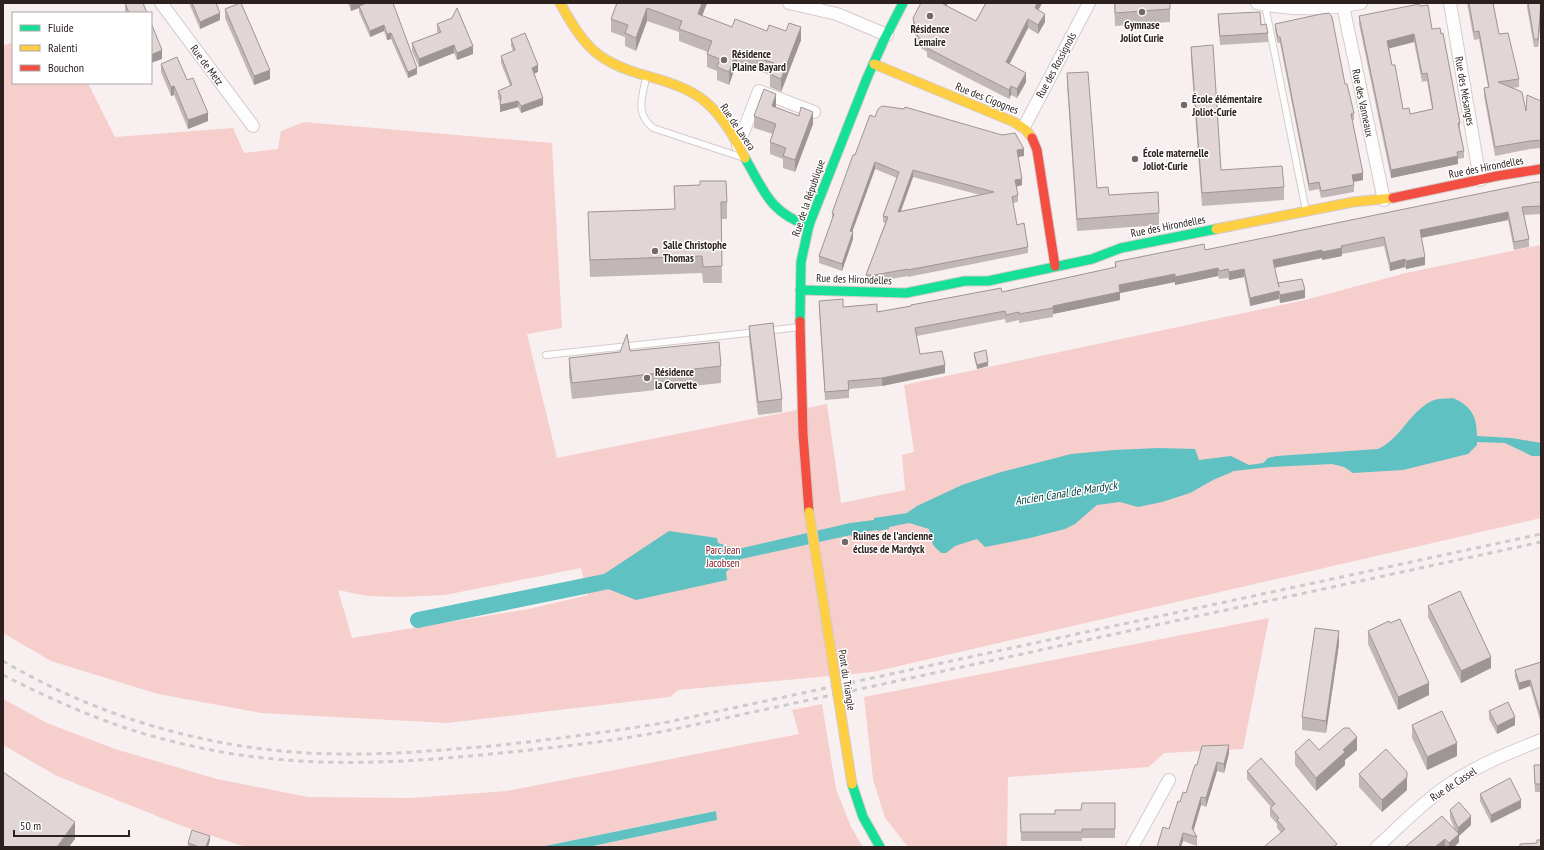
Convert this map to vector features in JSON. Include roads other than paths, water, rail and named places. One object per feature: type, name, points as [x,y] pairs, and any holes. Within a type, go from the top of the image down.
[{"type":"street","name":"Rue de Metz","points":[[161,3],[253,126]]},
{"type":"street","name":"Rue de Lavera","points":[[560,3],[580,38],[596,54],[617,67],[683,87],[700,97],[717,114],[738,146],[768,198],[777,209],[789,218],[809,226]]},
{"type":"street","points":[[789,3],[838,14],[887,36]]},
{"type":"street","name":"Rue de la République","points":[[809,512],[804,464],[800,327],[802,260],[809,226],[849,121],[903,3]]},
{"type":"street","name":"Rue des Rossignols","points":[[1024,127],[1089,3]]},
{"type":"street","points":[[1261,4],[1313,8],[1361,3]]},
{"type":"street","name":"Rue des Mésanges","points":[[1450,3],[1480,180]]},
{"type":"street","name":"Rue des Vanneaux","points":[[1343,6],[1384,200]]},
{"type":"street","name":"Rue des Cigognes","points":[[874,64],[1024,127],[1032,136],[1037,150],[1055,266]]},
{"type":"street","points":[[738,146],[759,91],[814,112]]},
{"type":"street","name":"Rue des Hirondelles","points":[[800,290],[906,293],[965,281],[988,281],[1092,259],[1120,248],[1353,202],[1384,200],[1541,169]]},
{"type":"street","name":"Pont du Triangle","points":[[809,512],[852,784],[857,804],[866,825],[880,847]]},
{"type":"street","name":"Rue de Cassel","points":[[1377,847],[1425,802],[1454,781],[1508,754],[1541,740]]},
{"type":"street","points":[[1132,847],[1169,780]]},
{"type":"lane","points":[[1261,4],[1306,212]]},
{"type":"lane","points":[[647,76],[641,104],[643,115],[648,124],[658,130],[745,159]]},
{"type":"lane","points":[[546,355],[800,327]]},
{"type":"water","name":"Ancien Canal de Mardyck","points":[[1453,398],[1464,404],[1472,412],[1476,423],[1477,436],[1512,438],[1541,443],[1541,456],[1532,456],[1505,443],[1477,442],[1477,445],[1468,454],[1403,470],[1353,473],[1344,467],[1332,464],[1271,467],[1233,471],[1190,493],[1162,502],[1138,507],[1120,502],[1097,505],[1075,524],[1065,529],[985,547],[977,539],[955,546],[946,553],[941,553],[933,545],[929,529],[909,523],[889,527],[889,529],[864,532],[864,534],[852,537],[851,535],[741,559],[726,572],[727,580],[636,600],[598,585],[594,586],[592,582],[669,531],[717,538],[718,543],[738,549],[850,523],[907,513],[917,506],[962,485],[1001,472],[1071,454],[1158,448],[1195,449],[1199,460],[1231,456],[1249,465],[1263,463],[1268,458],[1277,456],[1378,449],[1393,439],[1418,410],[1436,399]]},
{"type":"water","points":[[716,811],[717,820],[588,847],[540,847]]},
{"type":"waterway","points":[[418,620],[614,580]]},
{"type":"railway","points":[[3,661],[82,701],[123,717],[166,730],[208,740],[296,752],[359,754],[434,751],[580,736],[668,722],[1541,534]]},
{"type":"railway","points":[[3,675],[66,705],[131,730],[215,751],[293,761],[371,762],[450,758],[580,744],[670,730],[1541,542]]},
{"type":"place","name":"Gymnase Joliot Curie","points":[[1142,12]]},
{"type":"place","name":"Résidence Lemaire","points":[[930,16]]},
{"type":"place","name":"Résidence Plaine Bayard","points":[[724,60]]},
{"type":"place","name":"École élémentaire Joliot-Curie","points":[[1184,105]]},
{"type":"place","name":"École maternelle Joliot-Curie","points":[[1135,159]]},
{"type":"place","name":"Salle Christophe Thomas","points":[[655,251]]},
{"type":"place","name":"Résidence la Corvette","points":[[647,378]]},
{"type":"place","name":"Ruines de l'ancienne écluse de Mardyck","points":[[845,542]]},
{"type":"park label","name":"Parc Jean Jacobsen","points":[[723,556]]}]
